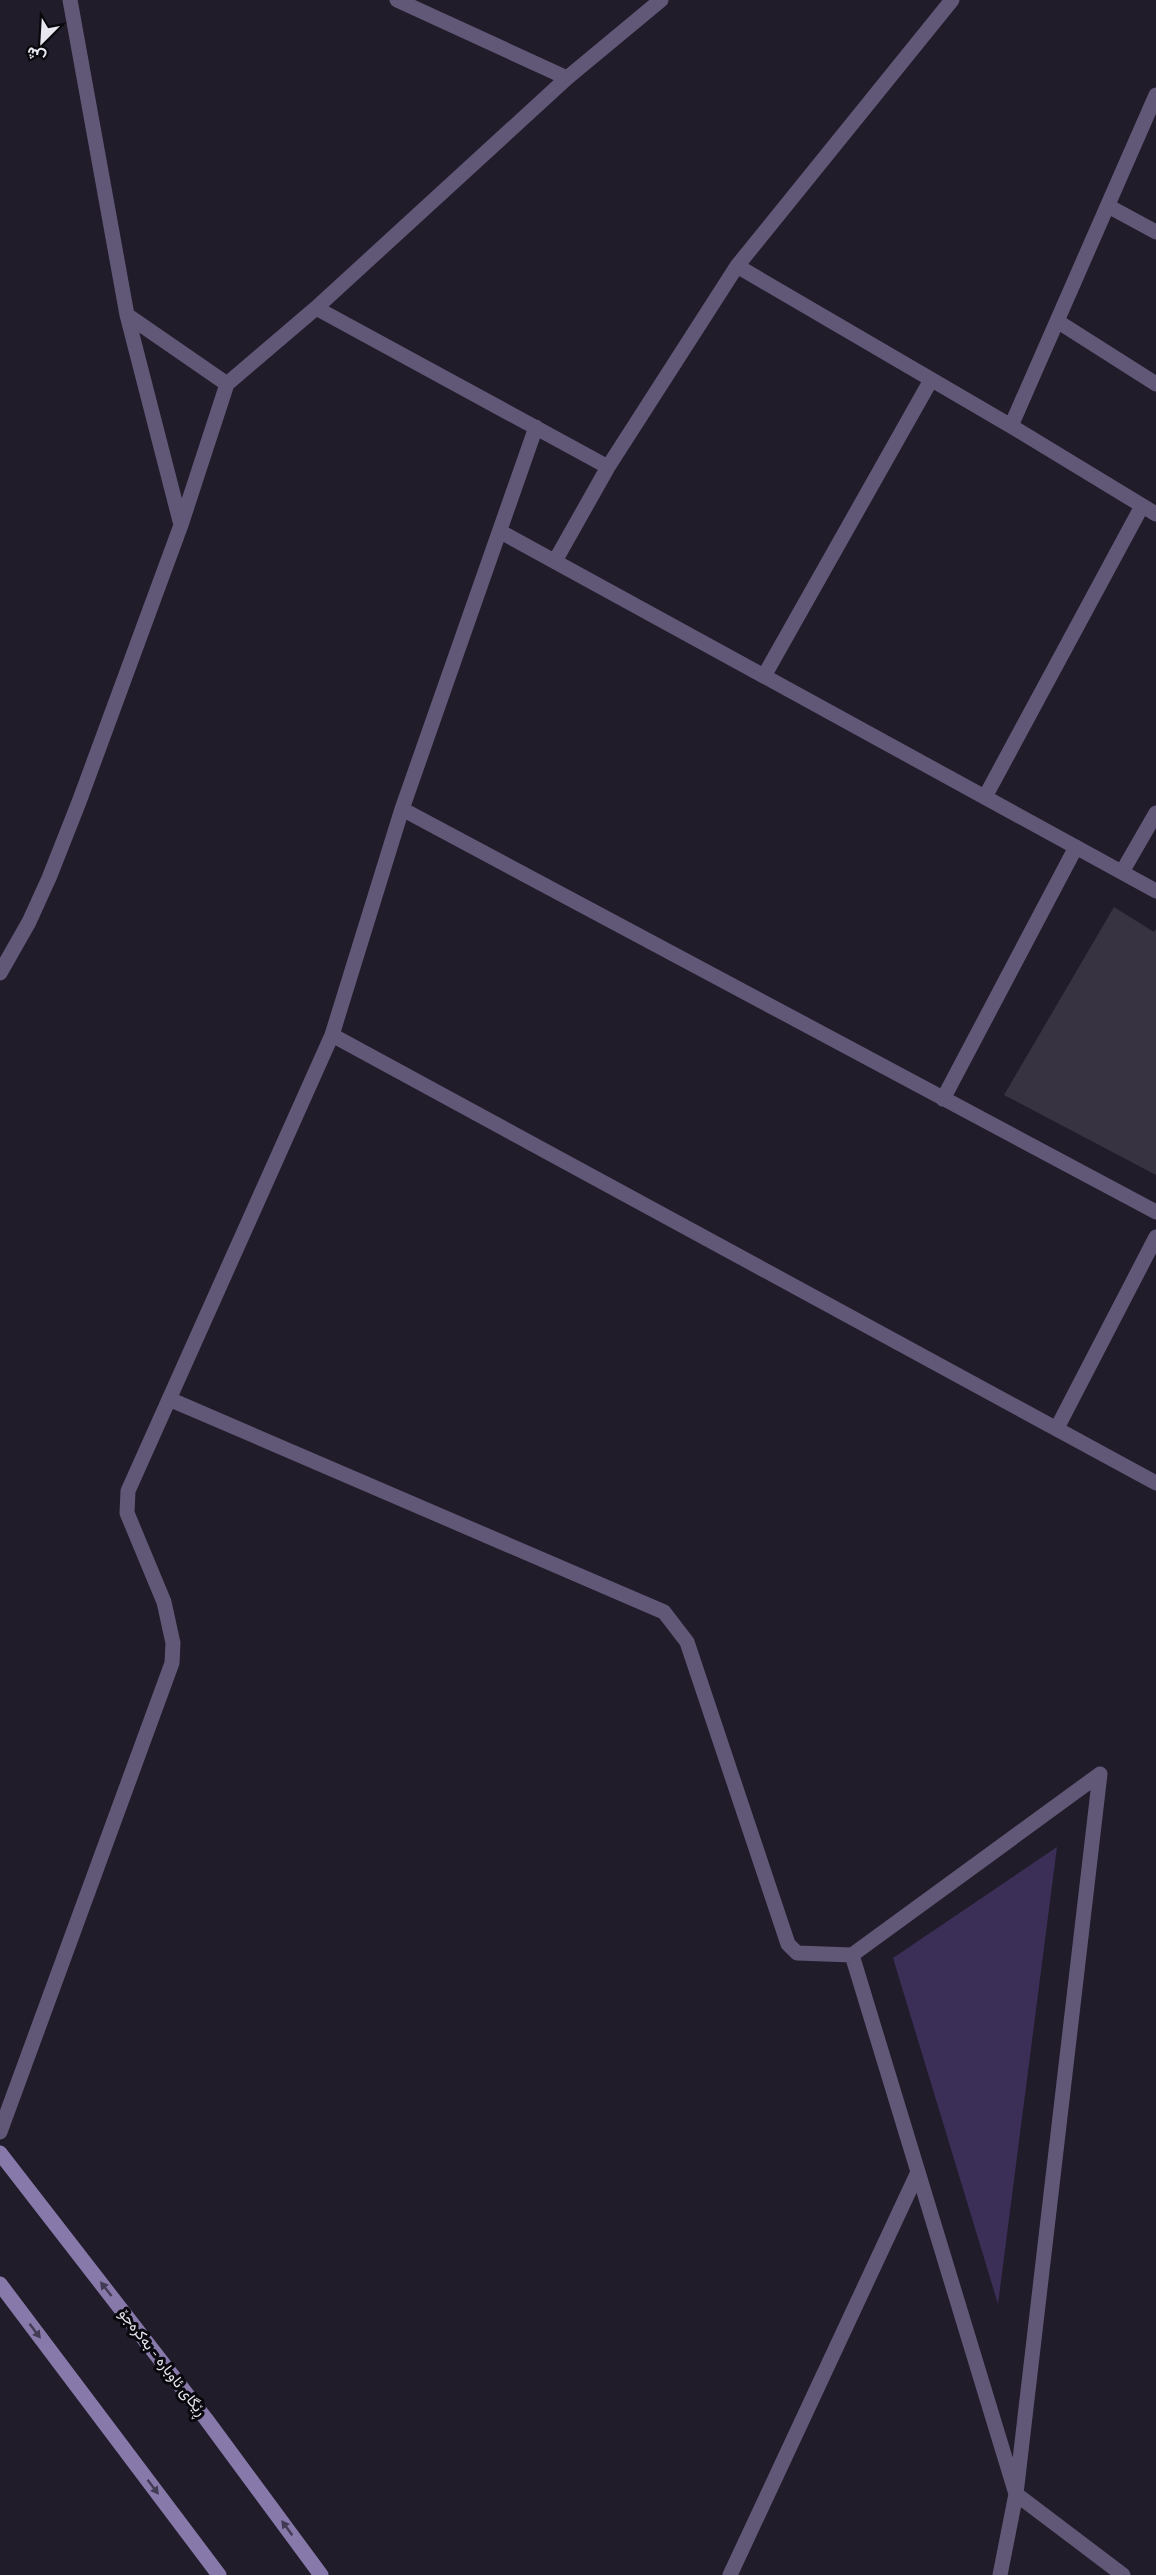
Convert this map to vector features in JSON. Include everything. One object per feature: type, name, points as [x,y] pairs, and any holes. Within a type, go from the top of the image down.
[{"type":"main road","name":"ڕێگای ئاوبارە - بەکرەجۆ","points":[[0,2153],[206,2419],[321,2575]]},
{"type":"main road","points":[[0,2284],[219,2575]]},
{"type":"street","points":[[70,0],[127,315],[181,525]]},
{"type":"street","points":[[397,0],[567,78]]},
{"type":"street","points":[[0,973],[29,922],[49,878],[181,525],[227,384],[316,308],[567,78],[661,0]]},
{"type":"street","points":[[555,561],[608,467],[737,267],[952,0]]},
{"type":"street","points":[[1011,426],[1156,96]]},
{"type":"street","points":[[1108,206],[1156,232]]},
{"type":"street","points":[[737,267],[1011,426],[1156,514]]},
{"type":"street","points":[[316,308],[608,467]]},
{"type":"street","points":[[127,315],[227,384]]},
{"type":"street","points":[[1057,321],[1156,384]]},
{"type":"street","points":[[765,675],[931,380]]},
{"type":"street","points":[[0,2132],[172,1663],[173,1643],[164,1602],[127,1513],[128,1491],[332,1035],[402,809],[536,427]]},
{"type":"street","points":[[985,797],[1142,506]]},
{"type":"street","points":[[501,532],[1156,891]]},
{"type":"street","points":[[402,809],[1156,1212]]},
{"type":"street","points":[[1122,872],[1156,813]]},
{"type":"street","points":[[943,1099],[1076,847]]},
{"type":"street","points":[[332,1035],[1156,1482]]},
{"type":"street","points":[[1057,1428],[1156,1237]]},
{"type":"street","points":[[169,1399],[664,1612],[687,1642],[788,1944],[797,1953],[852,1954],[1100,1774],[1016,2494],[1000,2575]]},
{"type":"street","points":[[852,1954],[1016,2494],[1123,2575]]},
{"type":"street","points":[[730,2575],[918,2172]]},
{"type":"shaded area","points":[[1057,1847],[998,2304],[893,1958]]},
{"type":"building","points":[[1114,907],[1154,932],[1156,929],[1156,1175],[1004,1095]]}]
